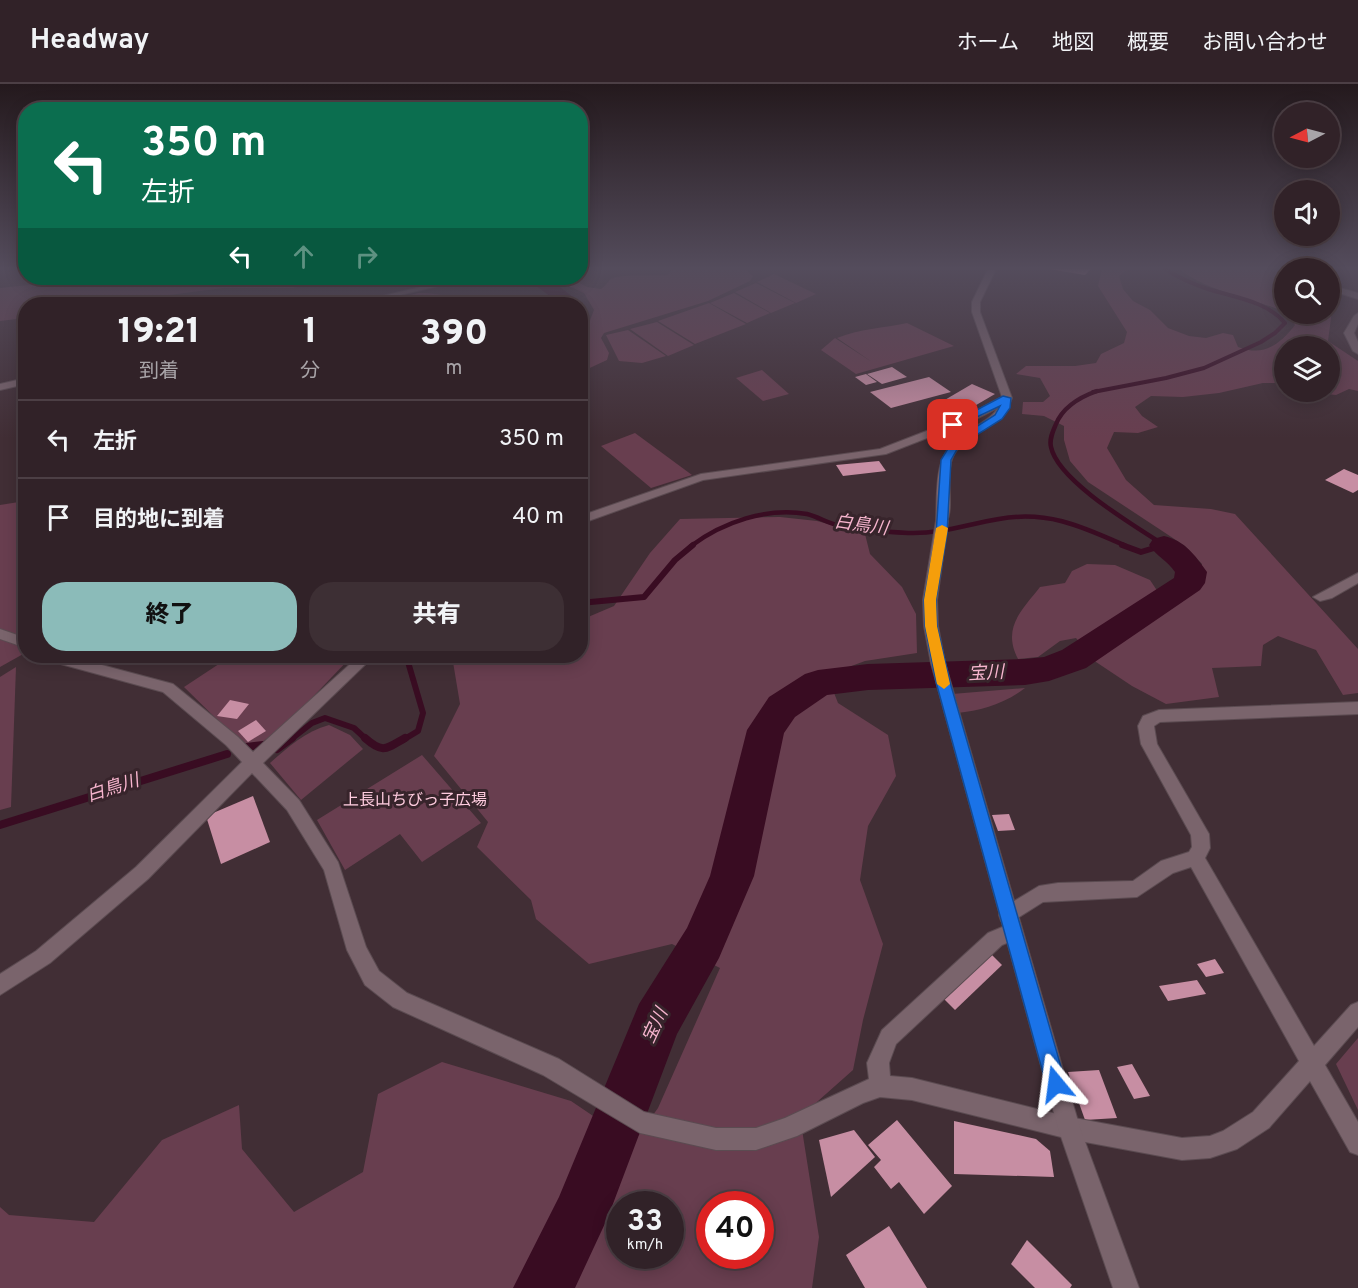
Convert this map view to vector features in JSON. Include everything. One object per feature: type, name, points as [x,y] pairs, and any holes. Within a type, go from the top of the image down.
[{"type":"street","points":[[981,325],[1007,398],[1005,408],[999,417],[963,438],[949,452],[946,460],[942,528],[930,600],[931,626],[941,673],[1069,1128],[1126,1288]]},
{"type":"street","points":[[1356,326],[1349,333],[1358,351]]},
{"type":"street","points":[[0,387],[18,383]]},
{"type":"street","points":[[588,517],[701,477],[882,452],[972,417],[1007,398]]},
{"type":"street","points":[[1320,597],[1327,596],[1358,577]]},
{"type":"street","points":[[0,634],[18,640]]},
{"type":"street","points":[[77,663],[168,688],[232,741],[293,805],[332,868],[357,950],[372,978],[400,1000],[551,1067],[640,1122],[716,1139],[756,1139],[789,1128],[859,1093],[880,1086],[912,1089],[1069,1128],[1182,1149],[1210,1147],[1229,1141],[1261,1120],[1358,1012]]},
{"type":"street","points":[[0,985],[44,957],[142,873],[252,763],[359,663]]},
{"type":"street","points":[[880,1086],[878,1063],[889,1037],[995,939],[1039,894],[1058,891],[1117,892],[1137,889],[1167,867],[1195,858],[1201,848],[1200,834],[1149,744],[1146,726],[1149,720],[1159,716],[1358,708]]},
{"type":"street","points":[[1195,858],[1358,1143]]},
{"type":"green space","points":[[588,325],[629,325],[604,333],[601,338],[609,353],[607,360],[588,369]]},
{"type":"green space","points":[[645,325],[662,325],[694,345],[668,356],[630,329]]},
{"type":"green space","points":[[665,325],[743,325],[695,344]]},
{"type":"green space","points":[[895,325],[911,325],[954,346],[856,374],[821,350],[835,338],[872,362],[837,338]]},
{"type":"green space","points":[[1123,325],[1165,325],[1189,336],[1206,338],[1223,333],[1233,335],[1238,347],[1247,350],[1263,350],[1274,345],[1274,383],[1183,397],[1151,396],[1135,407],[1142,416],[1158,427],[1138,433],[1114,432],[1107,448],[1126,480],[1154,505],[1211,509],[1235,514],[1358,649],[1358,693],[1343,695],[1316,650],[1278,636],[1263,645],[1261,666],[1212,668],[1219,697],[1166,704],[1132,686],[1096,662],[1076,638],[1060,641],[1038,657],[1018,659],[1012,638],[1020,612],[1040,587],[1065,583],[1072,571],[1087,564],[1115,565],[1150,580],[1158,592],[1183,601],[1200,588],[1202,564],[1185,546],[1088,482],[1070,461],[1064,440],[1064,426],[1044,416],[1022,414],[1023,402],[1043,402],[1050,396],[1040,378],[1016,374],[1026,366],[1075,366],[1096,363],[1101,354],[1124,343],[1127,332]]},
{"type":"green space","points":[[1295,325],[1330,325],[1329,336],[1285,336]]},
{"type":"green space","points":[[628,330],[666,356],[642,363],[619,361],[606,335]]},
{"type":"green space","points":[[1340,349],[1358,361],[1358,391],[1349,389],[1340,393]]},
{"type":"green space","points":[[762,370],[789,394],[763,401],[736,378]]},
{"type":"green space","points":[[635,433],[692,475],[651,488],[601,446]]},
{"type":"green space","points":[[18,502],[18,657],[0,667],[0,505]]},
{"type":"green space","points":[[780,517],[817,521],[865,534],[870,554],[902,587],[916,614],[917,653],[865,661],[827,675],[838,703],[888,735],[896,776],[868,826],[860,880],[883,944],[863,1020],[853,1070],[800,1117],[819,1237],[812,1288],[0,1288],[0,1207],[9,1215],[94,1222],[162,1140],[239,1105],[242,1149],[294,1212],[363,1172],[378,1094],[442,1062],[571,1101],[633,1143],[658,1108],[720,968],[672,944],[589,964],[536,919],[531,900],[477,847],[488,822],[434,756],[460,704],[453,663],[588,663],[588,617],[614,606],[650,553],[680,519]]},
{"type":"green space","points":[[220,663],[345,663],[285,726],[262,742],[242,744],[184,687]]},
{"type":"green space","points":[[16,667],[11,807],[0,810],[0,677]]},
{"type":"green space","points":[[1025,688],[993,705],[957,713],[952,694]]},
{"type":"green space","points":[[329,725],[350,735],[363,749],[301,800],[270,763],[305,735]]},
{"type":"green space","name":"上長山ちびっ子広場","points":[[422,755],[481,823],[422,862],[400,834],[345,870],[317,820]]},
{"type":"green space","points":[[1358,1038],[1358,1110],[1336,1064]]},
{"type":"building","points":[[892,367],[907,377],[882,384],[867,374]]},
{"type":"building","points":[[866,374],[877,382],[866,385],[855,377]]},
{"type":"building","points":[[929,377],[951,392],[891,408],[870,392]]},
{"type":"building","points":[[972,384],[995,394],[966,411],[943,401]]},
{"type":"building","points":[[879,461],[886,471],[843,476],[836,465]]},
{"type":"building","points":[[1344,469],[1358,475],[1358,490],[1353,493],[1325,480]]},
{"type":"building","points":[[230,700],[249,704],[237,719],[217,716]]},
{"type":"building","points":[[256,720],[266,731],[248,742],[238,731]]},
{"type":"building","points":[[253,796],[270,842],[221,864],[206,816]]},
{"type":"building","points":[[1009,814],[1015,830],[998,831],[992,815]]},
{"type":"building","points":[[989,952],[1002,965],[955,1010],[941,996]]},
{"type":"building","points":[[1215,959],[1224,973],[1206,977],[1197,964]]},
{"type":"building","points":[[1197,980],[1206,994],[1168,1001],[1159,986]]},
{"type":"building","points":[[1132,1064],[1150,1096],[1134,1099],[1117,1067]]},
{"type":"building","points":[[1099,1070],[1117,1118],[1085,1120],[1068,1072]]},
{"type":"building","points":[[897,1120],[952,1186],[924,1214],[899,1182],[891,1189],[874,1167],[881,1160],[868,1145]]},
{"type":"building","points":[[954,1121],[1036,1139],[1050,1151],[1054,1177],[954,1174]]},
{"type":"building","points":[[854,1130],[875,1157],[831,1197],[819,1140]]},
{"type":"building","points":[[889,1226],[927,1288],[865,1288],[846,1255]]},
{"type":"building","points":[[1027,1240],[1072,1285],[1070,1288],[1035,1288],[1011,1264]]},
{"type":"waterway","name":"宝川","points":[[1096,391],[1204,368],[1261,342],[1283,325]]},
{"type":"waterway","name":"宝川","points":[[1096,391],[1073,403],[1063,413],[1053,432],[1051,447],[1057,460],[1082,488],[1117,515],[1164,545]]},
{"type":"waterway","name":"白鳥川","points":[[691,546],[731,523],[761,515],[792,512],[807,514],[850,528],[909,533],[943,530],[999,519],[1033,517],[1065,522],[1126,546]]},
{"type":"waterway","name":"白鳥川","points":[[588,602],[644,597],[675,560],[693,545]]},
{"type":"waterway","name":"白鳥川","points":[[1122,545],[1141,552],[1164,545]]},
{"type":"waterway","name":"宝川","points":[[1160,546],[1164,545]]},
{"type":"waterway","name":"宝川","points":[[543,1288],[579,1217],[657,1021],[703,943],[732,876],[766,730],[782,707],[818,683],[868,677],[1025,672],[1049,669],[1074,659],[1189,583],[1191,572],[1182,558],[1164,545]]},
{"type":"waterway","name":"白鳥川","points":[[403,740],[418,731],[423,713],[408,663]]},
{"type":"waterway","name":"白鳥川","points":[[290,740],[312,723],[325,718],[354,728],[367,740]]},
{"type":"waterway","name":"白鳥川","points":[[277,749],[292,738]]},
{"type":"waterway","name":"白鳥川","points":[[365,738],[381,748],[393,745],[405,738]]},
{"type":"waterway","name":"白鳥川","points":[[247,747],[263,745]]},
{"type":"waterway","name":"白鳥川","points":[[0,825],[227,754]]},
{"type":"slow traffic","points":[[942,528],[930,600],[931,626],[944,684]]},
{"type":"route","points":[[953,425],[986,411],[1007,398],[1005,408],[999,417],[955,444],[946,460],[942,534],[930,600],[931,626],[943,682],[1056,1084]]}]
